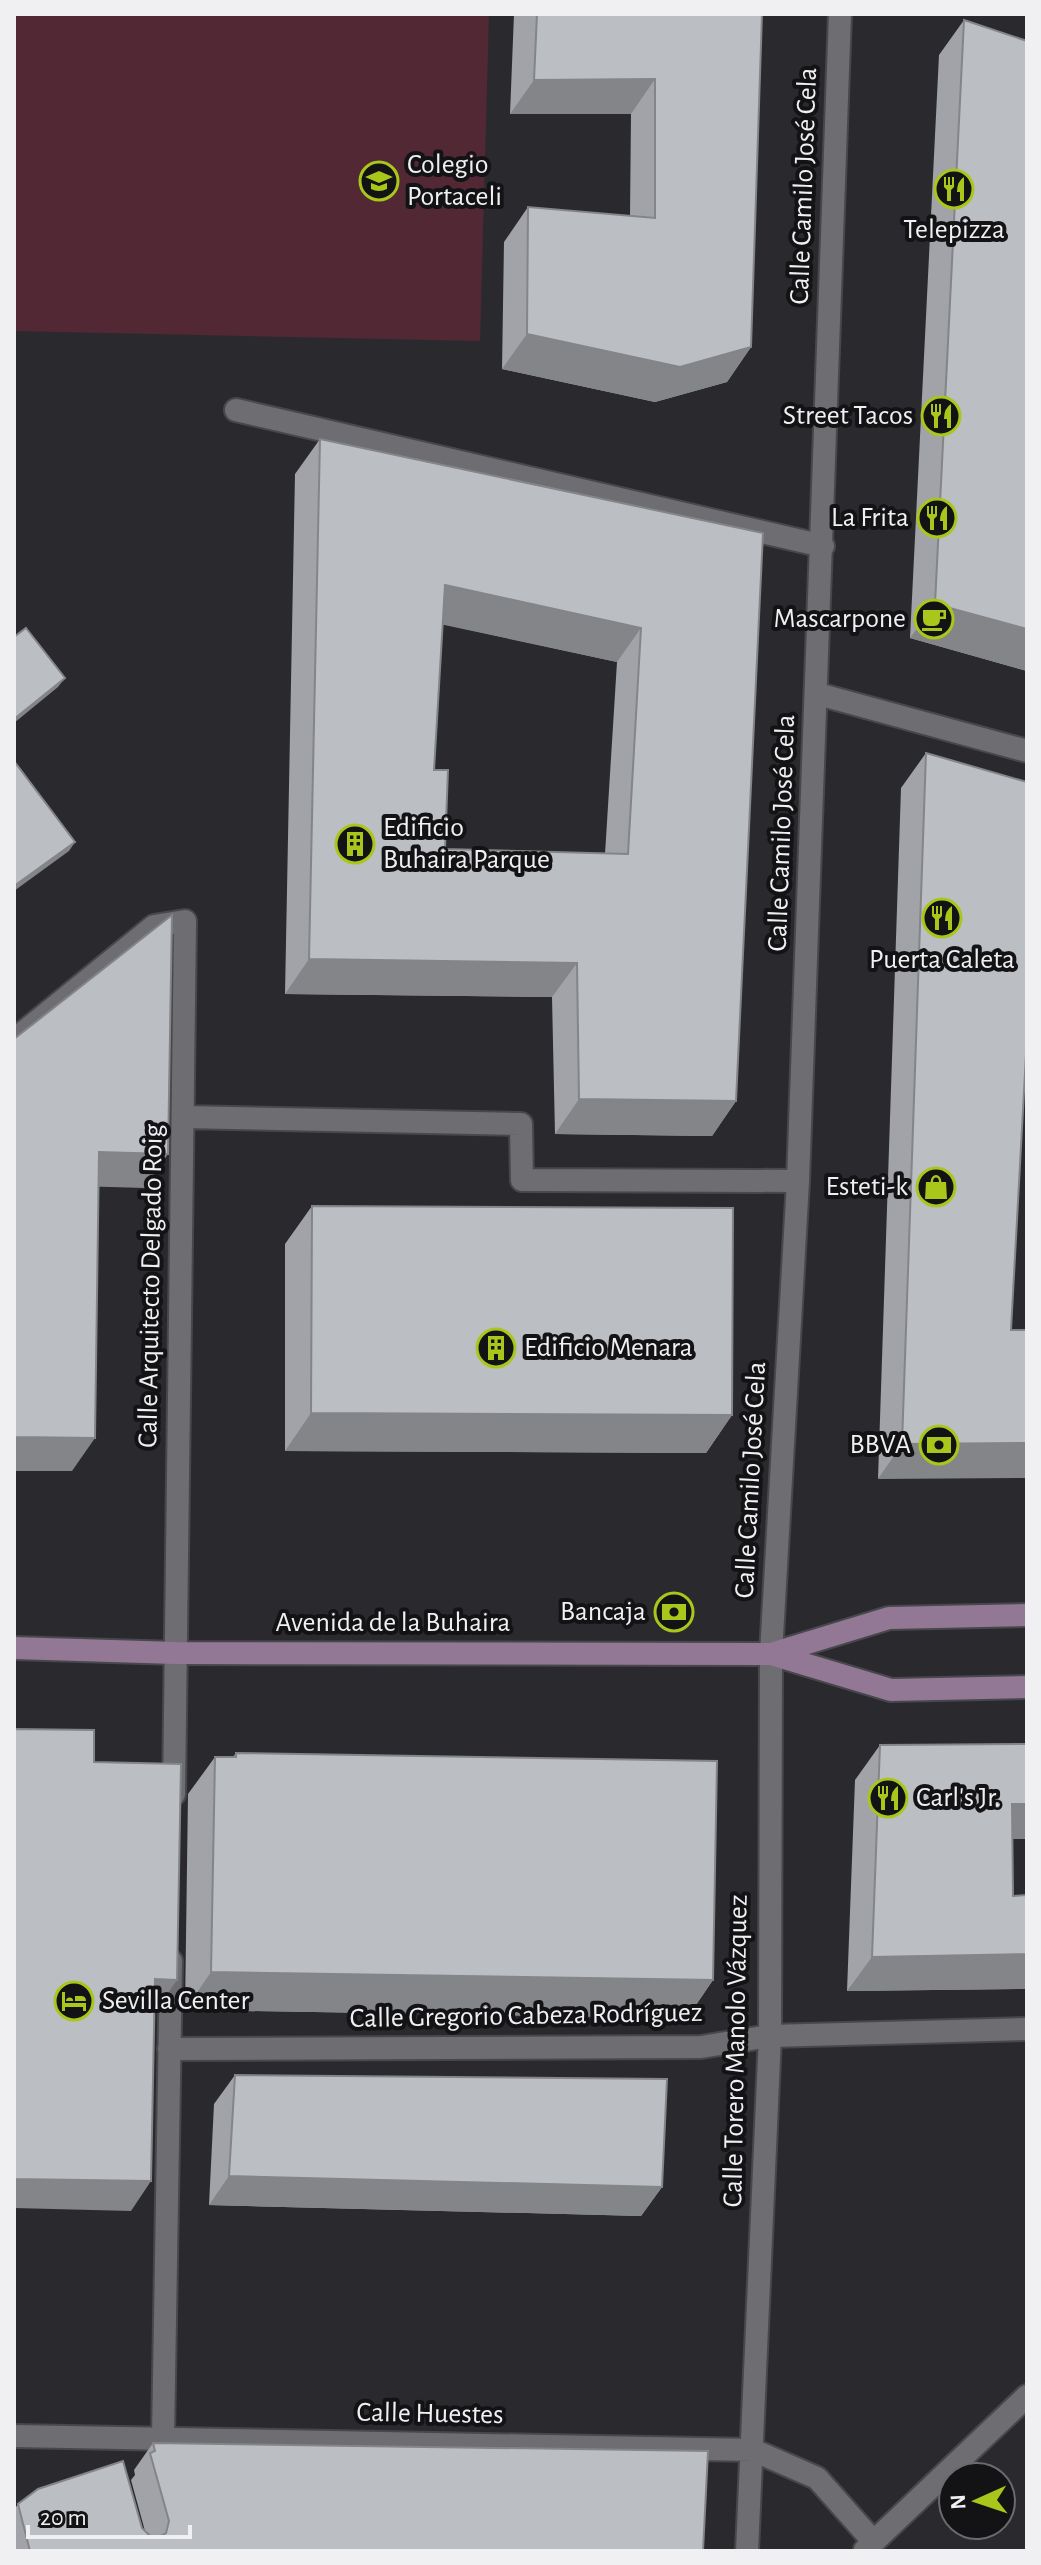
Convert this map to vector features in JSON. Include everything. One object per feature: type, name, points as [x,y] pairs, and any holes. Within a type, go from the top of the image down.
[{"type":"main road","name":"Avenida de la Buhaira","points":[[771,1654],[889,1618],[1027,1615]]},
{"type":"main road","name":"Avenida de la Buhaira","points":[[14,1648],[176,1653],[771,1654],[891,1690],[1027,1687]]},
{"type":"street","name":"Calle Camilo José Cela","points":[[771,1654],[798,1181],[818,694],[840,14]]},
{"type":"street","points":[[236,410],[823,546]]},
{"type":"street","points":[[818,694],[1027,751]]},
{"type":"street","name":"Calle Arquitecto Delgado Roig","points":[[14,1040],[154,926],[185,921],[174,1811]]},
{"type":"street","points":[[183,1117],[521,1124],[522,1180],[798,1181]]},
{"type":"street","name":"Calle Torero Manolo Vázquez","points":[[747,2551],[770,2036],[771,1654]]},
{"type":"street","points":[[163,2439],[171,1938]]},
{"type":"street","name":"Calle Gregorio Cabeza Rodríguez","points":[[169,2049],[701,2047],[770,2036],[1027,2029]]},
{"type":"street","points":[[753,2450],[817,2478],[869,2546],[1027,2396]]},
{"type":"street","name":"Calle Huestes","points":[[14,2436],[753,2450]]},
{"type":"street","points":[[105,2438],[113,2466]]},
{"type":"shaded area","points":[[14,14],[489,14],[480,341],[14,331]]},
{"type":"building","points":[[537,14],[762,14],[751,347],[680,367],[527,334],[528,207],[655,218],[655,79],[534,80]]},
{"type":"building","points":[[964,20],[1027,41],[1027,629],[935,604]]},
{"type":"building","name":"Edificio Buhaira Parque","points":[[320,439],[763,533],[736,1101],[579,1099],[577,963],[309,959]],"holes":[[[445,585],[641,628],[628,854],[445,849],[448,770],[434,770]]]},
{"type":"building","points":[[26,628],[65,678],[14,719],[14,637]]},
{"type":"building","points":[[926,753],[1027,782],[1027,1036],[1011,1330],[1027,1330],[1027,1443],[902,1444]]},
{"type":"building","points":[[14,761],[75,842],[14,886]]},
{"type":"building","points":[[172,915],[168,1154],[99,1152],[95,1438],[14,1437],[14,1039]]},
{"type":"building","name":"Edificio Menara","points":[[312,1206],[733,1208],[732,1415],[311,1413]]},
{"type":"building","name":"Sevilla Center","points":[[14,1729],[94,1730],[94,1762],[181,1764],[177,1980],[155,1979],[151,2181],[14,2179]]},
{"type":"building","points":[[1027,1744],[1027,1804],[1012,1804],[1013,1896],[1027,1895],[1027,1954],[872,1957],[880,1745]]},
{"type":"building","points":[[236,1753],[717,1761],[713,1980],[211,1972],[215,1757],[236,1757]]},
{"type":"building","points":[[235,2075],[667,2079],[662,2187],[229,2176]]},
{"type":"building","points":[[153,2443],[708,2451],[703,2551],[30,2551],[18,2504],[38,2489],[123,2461],[142,2528],[151,2537],[166,2533],[169,2521],[150,2453],[155,2451]]},
{"type":"place","name":"Colegio Portaceli","points":[[379,181]]},
{"type":"place","name":"Telepizza","points":[[954,189]]},
{"type":"place","name":"Street Tacos","points":[[941,416]]},
{"type":"place","name":"La Frita","points":[[937,518]]},
{"type":"place","name":"Mascarpone","points":[[934,619]]},
{"type":"place","name":"Edificio Buhaira Parque","points":[[355,844]]},
{"type":"place","name":"Puerta Caleta","points":[[942,918]]},
{"type":"place","name":"Esteti-k","points":[[936,1187]]},
{"type":"place","name":"Edificio Menara","points":[[496,1348]]},
{"type":"place","name":"BBVA","points":[[939,1445]]},
{"type":"place","name":"Bancaja","points":[[674,1612]]},
{"type":"place","name":"Carl's Jr.","points":[[888,1798]]},
{"type":"place","name":"Sevilla Center","points":[[74,2001]]}]
